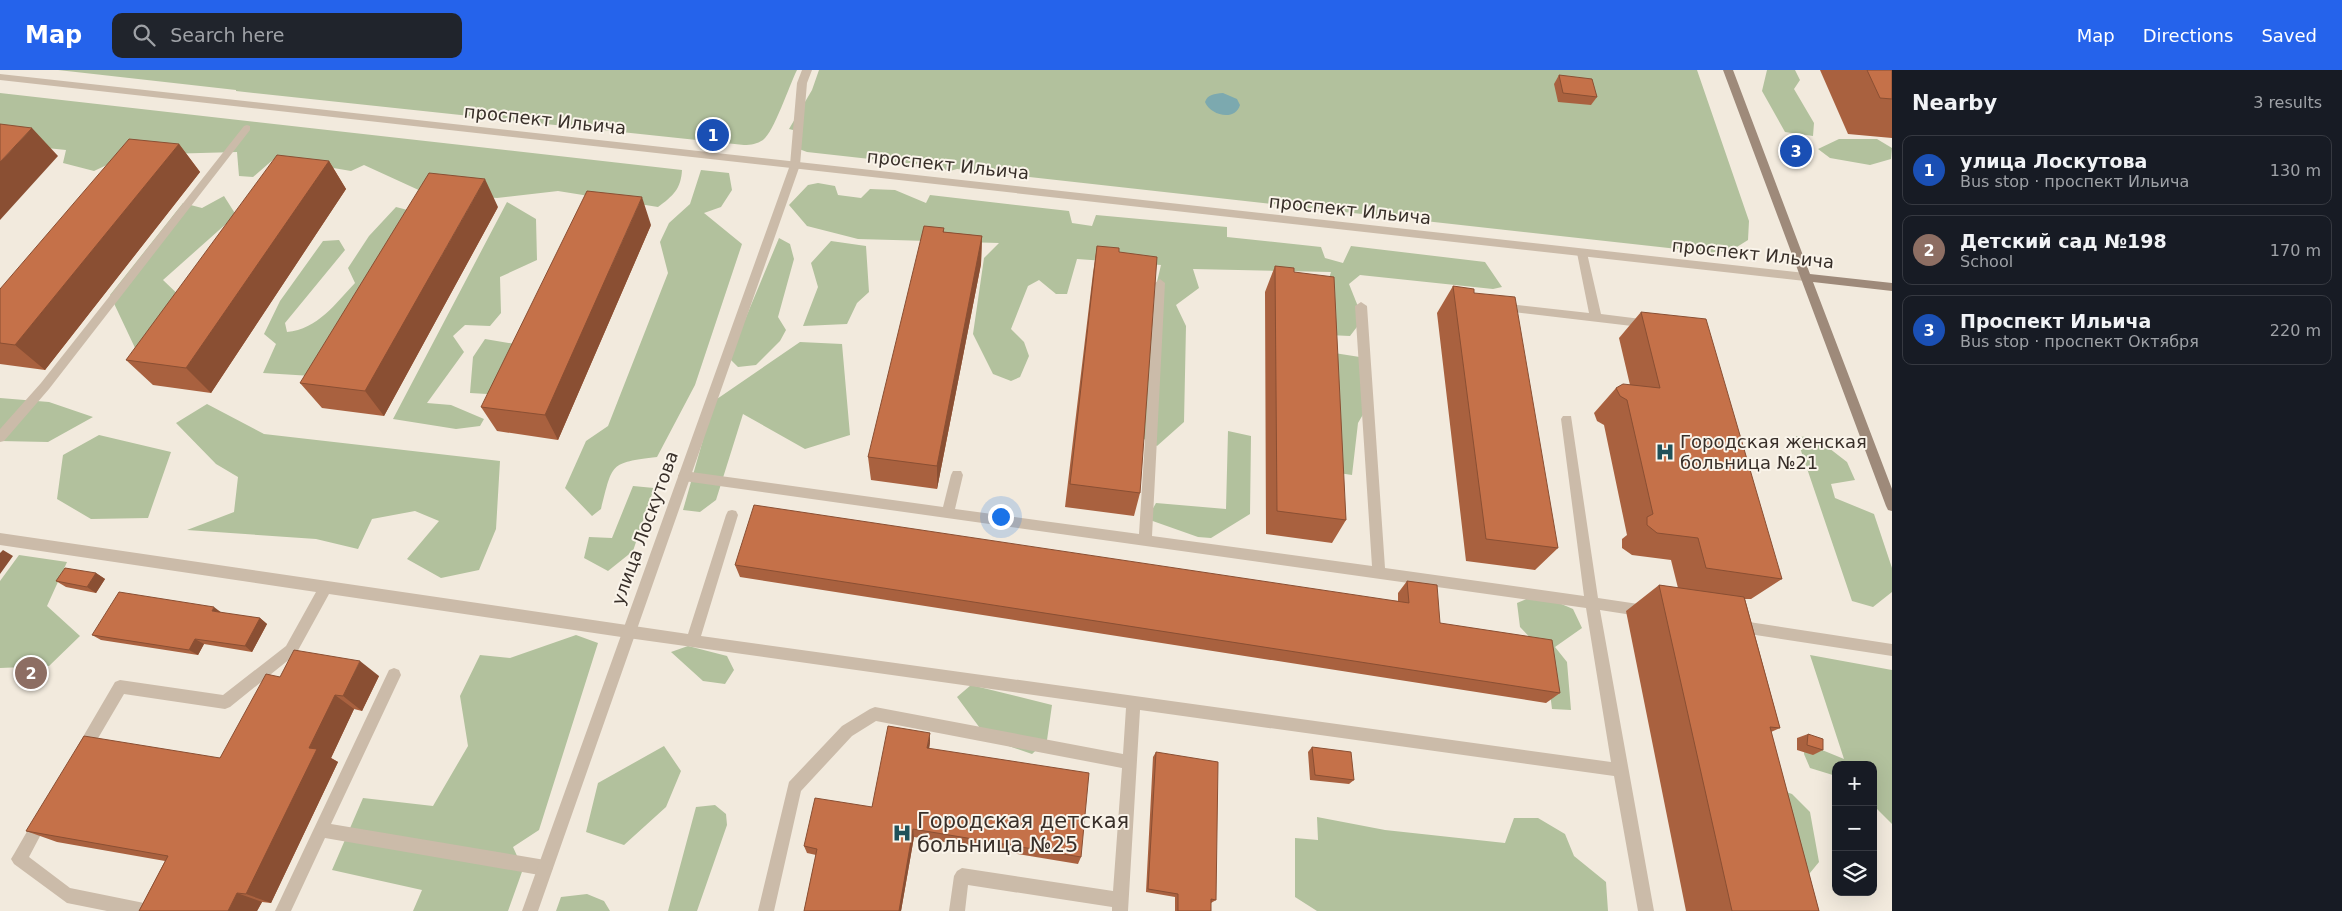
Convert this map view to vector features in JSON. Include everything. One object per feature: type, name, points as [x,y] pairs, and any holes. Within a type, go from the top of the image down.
[{"type":"main road","points":[[1728,70],[1892,506]]},
{"type":"main road","name":"проспект Ильича","points":[[1805,278],[1892,287]]},
{"type":"street","name":"улица Лоскутова","points":[[530,911],[795,165],[802,83],[807,70]]},
{"type":"street","name":"проспект Ильича","points":[[0,77],[1805,278]]},
{"type":"street","points":[[0,436],[45,386],[247,128]]},
{"type":"street","points":[[1582,253],[1596,318]]},
{"type":"street","points":[[1145,541],[1160,283]]},
{"type":"street","points":[[1488,305],[1660,325]]},
{"type":"street","points":[[1361,306],[1379,573]]},
{"type":"street","points":[[1567,419],[1592,603],[1646,911]]},
{"type":"street","points":[[948,513],[957,475]]},
{"type":"street","points":[[684,476],[1661,614]]},
{"type":"street","points":[[693,640],[732,515]]},
{"type":"street","points":[[0,539],[628,632],[1133,700],[1620,770]]},
{"type":"street","points":[[74,764],[120,687],[225,702],[291,650],[326,587]]},
{"type":"street","points":[[1719,623],[1892,650]]},
{"type":"street","points":[[282,911],[394,675]]},
{"type":"street","points":[[957,911],[962,876],[1120,906],[1133,700]]},
{"type":"street","points":[[766,911],[794,787],[847,731],[875,714],[1129,762]]},
{"type":"street","points":[[49,808],[19,859],[67,896],[144,911]]},
{"type":"street","points":[[320,830],[545,868]]},
{"type":"green space","points":[[58,70],[797,70],[772,128],[763,140],[744,145],[236,91]]},
{"type":"green space","points":[[819,70],[1697,70],[1749,221],[1748,240],[1732,250],[1714,253],[957,169],[950,171],[933,166],[807,152],[799,149],[797,131],[789,129],[812,90]]},
{"type":"green space","points":[[1767,70],[1795,70],[1800,80],[1794,89],[1814,123],[1813,136],[1785,132],[1762,91]]},
{"type":"green space","points":[[0,93],[682,170],[680,182],[675,192],[658,207],[558,191],[497,198],[423,192],[364,165],[351,171],[275,158],[253,177],[239,176],[237,152],[128,155],[94,171],[63,163],[66,150],[8,144],[0,129]]},
{"type":"green space","points":[[1839,139],[1877,139],[1892,148],[1891,159],[1870,165],[1830,158],[1818,149]]},
{"type":"green space","points":[[701,170],[729,173],[732,190],[721,207],[704,213],[742,244],[695,385],[657,457],[630,461],[616,468],[608,482],[601,509],[592,516],[565,488],[586,441],[608,426],[668,273],[660,242],[669,223],[690,204]]},
{"type":"green space","points":[[818,183],[835,186],[838,195],[861,198],[870,189],[895,190],[926,203],[930,195],[1069,211],[1072,223],[1092,226],[1096,215],[1227,227],[1227,237],[1321,247],[1325,258],[1343,263],[1351,246],[1485,262],[1502,287],[1493,289],[1360,275],[1349,284],[1363,319],[1350,336],[1328,335],[1325,292],[1331,272],[1193,269],[1199,288],[1176,305],[1186,326],[1184,422],[1157,446],[1142,438],[1155,290],[1161,265],[1077,259],[1067,294],[1056,294],[1039,280],[1028,286],[1011,329],[1024,342],[1029,356],[1020,377],[1011,381],[993,374],[973,334],[984,258],[999,243],[858,239],[807,226],[789,205],[808,185]]},
{"type":"green space","points":[[224,196],[236,215],[163,280],[186,302],[136,350],[110,295],[183,203],[202,208]]},
{"type":"green space","points":[[507,202],[536,219],[537,260],[500,277],[501,313],[490,326],[465,325],[453,336],[464,352],[427,403],[451,405],[484,419],[480,426],[456,429],[393,419]]},
{"type":"green space","points":[[396,207],[427,215],[312,376],[263,373],[276,344],[264,334],[280,301],[323,241],[339,240],[345,250],[285,323],[287,332],[298,330],[317,321],[355,283],[348,268],[369,236]]},
{"type":"green space","points":[[779,238],[790,244],[794,259],[778,317],[786,330],[780,341],[756,365],[738,367],[729,358]]},
{"type":"green space","points":[[831,241],[866,246],[869,292],[857,303],[847,324],[803,326],[818,287],[811,263]]},
{"type":"green space","points":[[485,339],[527,346],[504,395],[470,393],[473,357]]},
{"type":"green space","points":[[800,342],[842,344],[850,435],[805,449],[743,414],[716,500],[700,512],[683,510],[714,401]]},
{"type":"green space","points":[[1328,352],[1366,358],[1372,399],[1358,423],[1352,475],[1332,472]]},
{"type":"green space","points":[[0,398],[49,402],[93,417],[48,442],[0,441]]},
{"type":"green space","points":[[207,404],[264,434],[500,461],[496,529],[479,570],[441,578],[407,559],[439,521],[415,511],[372,519],[358,549],[316,539],[187,530],[234,512],[238,477],[216,464],[176,423]]},
{"type":"green space","points":[[1228,431],[1251,436],[1250,514],[1211,538],[1198,537],[1147,519],[1156,503],[1226,509]]},
{"type":"green space","points":[[99,435],[171,452],[148,518],[91,519],[57,499],[63,455]]},
{"type":"green space","points":[[1796,436],[1816,438],[1847,462],[1855,480],[1831,484],[1835,498],[1874,514],[1892,568],[1892,592],[1873,607],[1852,601]]},
{"type":"green space","points":[[633,486],[654,488],[633,551],[608,571],[584,558],[589,537],[612,538]]},
{"type":"green space","points":[[19,555],[67,562],[47,606],[80,636],[49,666],[0,668],[0,581]]},
{"type":"green space","points":[[1538,594],[1573,609],[1582,628],[1555,647],[1567,662],[1571,710],[1552,709],[1545,653],[1520,627],[1517,603]]},
{"type":"green space","points":[[576,635],[598,643],[539,830],[513,847],[523,869],[508,911],[413,911],[422,890],[332,870],[363,798],[433,806],[468,746],[460,696],[480,655],[510,658]]},
{"type":"green space","points":[[688,646],[727,656],[734,670],[725,684],[703,681],[671,652]]},
{"type":"green space","points":[[1810,655],[1892,670],[1892,824],[1877,809],[1877,761],[1832,761],[1832,775],[1810,768],[1804,754],[1805,743],[1844,759]]},
{"type":"green space","points":[[971,685],[1052,705],[1047,740],[1032,754],[988,739],[957,697]]},
{"type":"green space","points":[[664,746],[681,771],[666,807],[624,845],[586,832],[598,783]]},
{"type":"green space","points":[[1759,782],[1792,794],[1810,812],[1819,862],[1805,879]]},
{"type":"green space","points":[[715,805],[726,814],[727,825],[697,911],[668,911],[696,807]]},
{"type":"green space","points":[[1317,817],[1385,830],[1505,843],[1514,818],[1538,818],[1565,834],[1574,856],[1606,882],[1608,911],[1317,911],[1295,897],[1295,838],[1318,840]]},
{"type":"green space","points":[[587,894],[604,901],[610,911],[556,911],[561,897]]},
{"type":"water","points":[[1223,93],[1237,99],[1240,105],[1233,114],[1222,115],[1217,113],[1208,107],[1205,102],[1206,99],[1214,94]]},
{"type":"building","points":[[1867,70],[1892,70],[1892,99],[1880,98]]},
{"type":"building","points":[[1559,75],[1592,79],[1597,97],[1563,93]]},
{"type":"building","points":[[0,124],[32,128],[0,162]]},
{"type":"building","points":[[129,139],[179,144],[15,345],[0,343],[0,289]]},
{"type":"building","points":[[277,155],[329,161],[186,368],[126,360]]},
{"type":"building","points":[[429,173],[485,179],[365,391],[300,383]]},
{"type":"building","points":[[587,191],[642,197],[545,415],[481,407]]},
{"type":"building","points":[[924,226],[944,228],[943,232],[982,236],[937,466],[868,457]]},
{"type":"building","points":[[1097,246],[1119,248],[1119,252],[1157,257],[1140,493],[1070,484]]},
{"type":"building","points":[[1275,266],[1294,268],[1294,272],[1334,277],[1346,520],[1277,511]]},
{"type":"building","points":[[1453,286],[1474,289],[1474,293],[1515,297],[1558,548],[1486,539]]},
{"type":"building","points":[[1641,312],[1706,319],[1782,579],[1706,568],[1698,538],[1657,533],[1647,525],[1647,517],[1653,514],[1627,400],[1620,396],[1616,388],[1623,384],[1660,388]]},
{"type":"building","points":[[754,505],[1409,603],[1407,581],[1437,585],[1440,623],[1552,640],[1560,693],[735,565]]},
{"type":"building","points":[[65,568],[96,573],[87,587],[56,581]]},
{"type":"building","points":[[1659,585],[1744,597],[1780,728],[1770,727],[1819,911],[1732,911]]},
{"type":"building","points":[[119,592],[214,607],[212,611],[260,618],[245,646],[195,639],[189,650],[92,635]]},
{"type":"building","points":[[294,650],[360,661],[343,696],[335,695],[309,748],[317,749],[246,894],[237,893],[228,911],[139,911],[168,856],[26,831],[84,736],[220,758],[266,674],[280,677]]},
{"type":"building","points":[[888,726],[930,733],[927,748],[1089,773],[1081,857],[913,829],[899,911],[804,911],[817,849],[804,846],[815,798],[872,807]]},
{"type":"building","points":[[1808,734],[1823,739],[1823,750],[1807,745]]},
{"type":"building","points":[[1312,747],[1351,752],[1354,780],[1315,775]]},
{"type":"building","points":[[1156,752],[1218,762],[1216,900],[1211,899],[1211,911],[1178,911],[1178,894],[1148,889]]},
{"type":"place","name":"улица Лоскутова","points":[[713,135]]},
{"type":"place","name":"Проспект Ильича","points":[[1796,151]]},
{"type":"place","name":"Городская женская больница №21","points":[[1665,452]]},
{"type":"place","name":"Детский сад №198","points":[[31,673]]},
{"type":"place","name":"Городская детская больница №25","points":[[902,833]]}]
